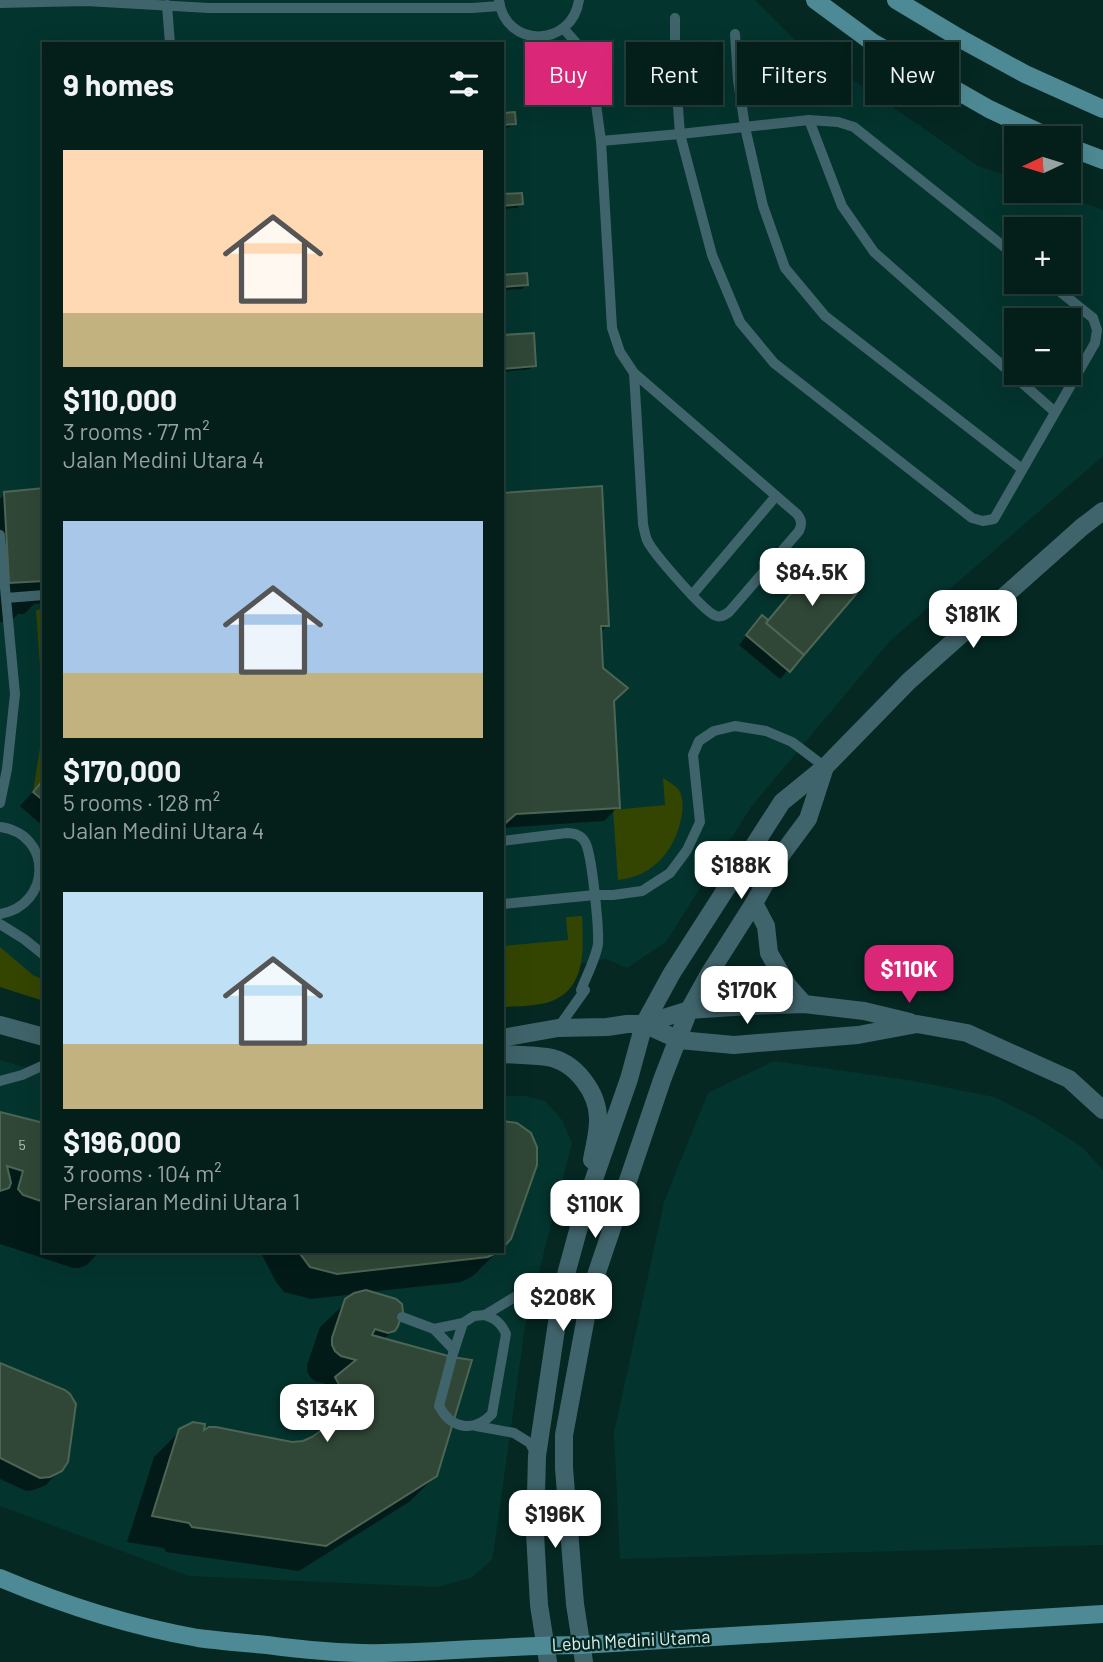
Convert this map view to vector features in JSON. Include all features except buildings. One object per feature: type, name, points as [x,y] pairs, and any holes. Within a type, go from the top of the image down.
[{"type":"main road","points":[[815,0],[872,42],[989,109],[1025,126]]},
{"type":"main road","points":[[896,0],[1025,74],[1103,109]]},
{"type":"main road","points":[[1082,152],[1103,160]]},
{"type":"main road","name":"Lebuh Medini Utama","points":[[0,1578],[42,1596],[113,1619],[198,1638],[299,1649],[381,1653],[513,1648],[546,1654],[582,1654],[1103,1614]]},
{"type":"street","points":[[546,1654],[539,1605],[535,1533],[537,1456],[562,1289],[585,1205],[629,1079],[644,1024],[672,973],[782,802],[825,768],[909,681],[1103,511]]},
{"type":"street","points":[[582,1654],[566,1512],[564,1435],[591,1290],[662,1080],[689,1010],[782,854],[808,819],[825,768]]},
{"type":"street","points":[[754,902],[766,926],[769,953],[788,986],[804,1004]]},
{"type":"street","points":[[504,1038],[558,1028],[644,1024],[689,1010],[804,1004],[864,1011],[967,1033],[1069,1079],[1103,1110]]},
{"type":"street","points":[[644,1024],[679,1040],[734,1045],[858,1035],[917,1024]]},
{"type":"street","points":[[0,1025],[42,1036]]},
{"type":"street","points":[[504,1054],[550,1057],[573,1069],[588,1085],[596,1103],[598,1120],[585,1205]]},
{"type":"lane","points":[[0,3],[86,1],[209,8],[472,8],[499,3],[511,26],[521,33],[543,37],[564,29],[578,9],[579,0]]},
{"type":"lane","points":[[167,5],[170,42]]},
{"type":"lane","points":[[675,18],[675,67],[680,134],[712,256],[740,322],[774,363],[972,518],[983,521],[994,519],[1096,343],[1097,330],[1093,318],[1063,294]]},
{"type":"lane","points":[[564,29],[578,45],[591,68],[601,141],[612,328],[620,352],[634,373],[801,519],[802,526],[799,531],[723,616],[711,613],[692,595],[647,541],[643,524],[634,373]]},
{"type":"lane","points":[[735,34],[745,127],[763,206],[785,268],[825,316],[1022,470]]},
{"type":"lane","points":[[601,141],[809,120],[838,122],[854,127],[1004,247]]},
{"type":"lane","points":[[809,120],[842,206],[874,252],[1055,412]]},
{"type":"lane","points":[[692,595],[776,496]]},
{"type":"lane","points":[[0,535],[4,547],[15,694],[7,769],[0,803]]},
{"type":"lane","points":[[6,598],[42,595]]},
{"type":"lane","points":[[504,904],[642,891],[670,873],[687,850],[700,822],[693,755],[699,741],[714,731],[735,726],[766,731],[792,742],[825,768]]},
{"type":"lane","points":[[0,827],[21,834],[31,844],[42,871],[32,896],[10,913],[0,914]]},
{"type":"lane","points":[[504,841],[575,833],[587,844],[598,946],[581,990],[585,990],[558,1028]]},
{"type":"lane","points":[[0,924],[42,953]]},
{"type":"lane","points":[[0,1081],[42,1066]]},
{"type":"lane","points":[[485,1315],[517,1295],[562,1289]]},
{"type":"lane","points":[[434,1329],[485,1315],[502,1325],[506,1334],[492,1414],[476,1426]]},
{"type":"lane","points":[[402,1317],[434,1329],[454,1350]]},
{"type":"lane","points":[[463,1323],[439,1406],[443,1415],[466,1426],[514,1433],[530,1443],[537,1456]]},
{"type":"shaded area","points":[[0,0],[755,0],[798,42],[737,42],[737,105],[851,105],[851,78],[865,88],[865,105],[890,105],[978,166],[1004,175],[1004,203],[1082,202],[1103,210],[1103,456],[890,641],[751,807],[666,942],[627,968],[606,959],[504,979],[504,42],[42,42],[42,1000],[0,987]]},
{"type":"shaded area","points":[[0,1060],[42,1072],[42,1253],[504,1253],[504,1096],[525,1096],[545,1101],[562,1120],[572,1143],[525,1326],[492,1560],[471,1578],[437,1587],[189,1576],[0,1506]]},
{"type":"shaded area","points":[[774,1061],[914,1081],[994,1097],[1035,1117],[1082,1147],[1103,1170],[1103,1545],[620,1559],[614,1433],[664,1202],[708,1093]]},
{"type":"green space","points":[[42,609],[42,697],[36,610]]},
{"type":"green space","points":[[42,735],[42,781],[33,792]]},
{"type":"green space","points":[[663,778],[677,788],[682,798],[682,814],[675,839],[662,859],[653,867],[643,873],[618,880],[613,810],[665,805]]},
{"type":"green space","points":[[582,916],[581,962],[574,982],[558,998],[545,1003],[504,1007],[504,946],[568,940],[566,917]]},
{"type":"green space","points":[[0,947],[33,975],[42,979],[42,1000],[0,987]]}]
